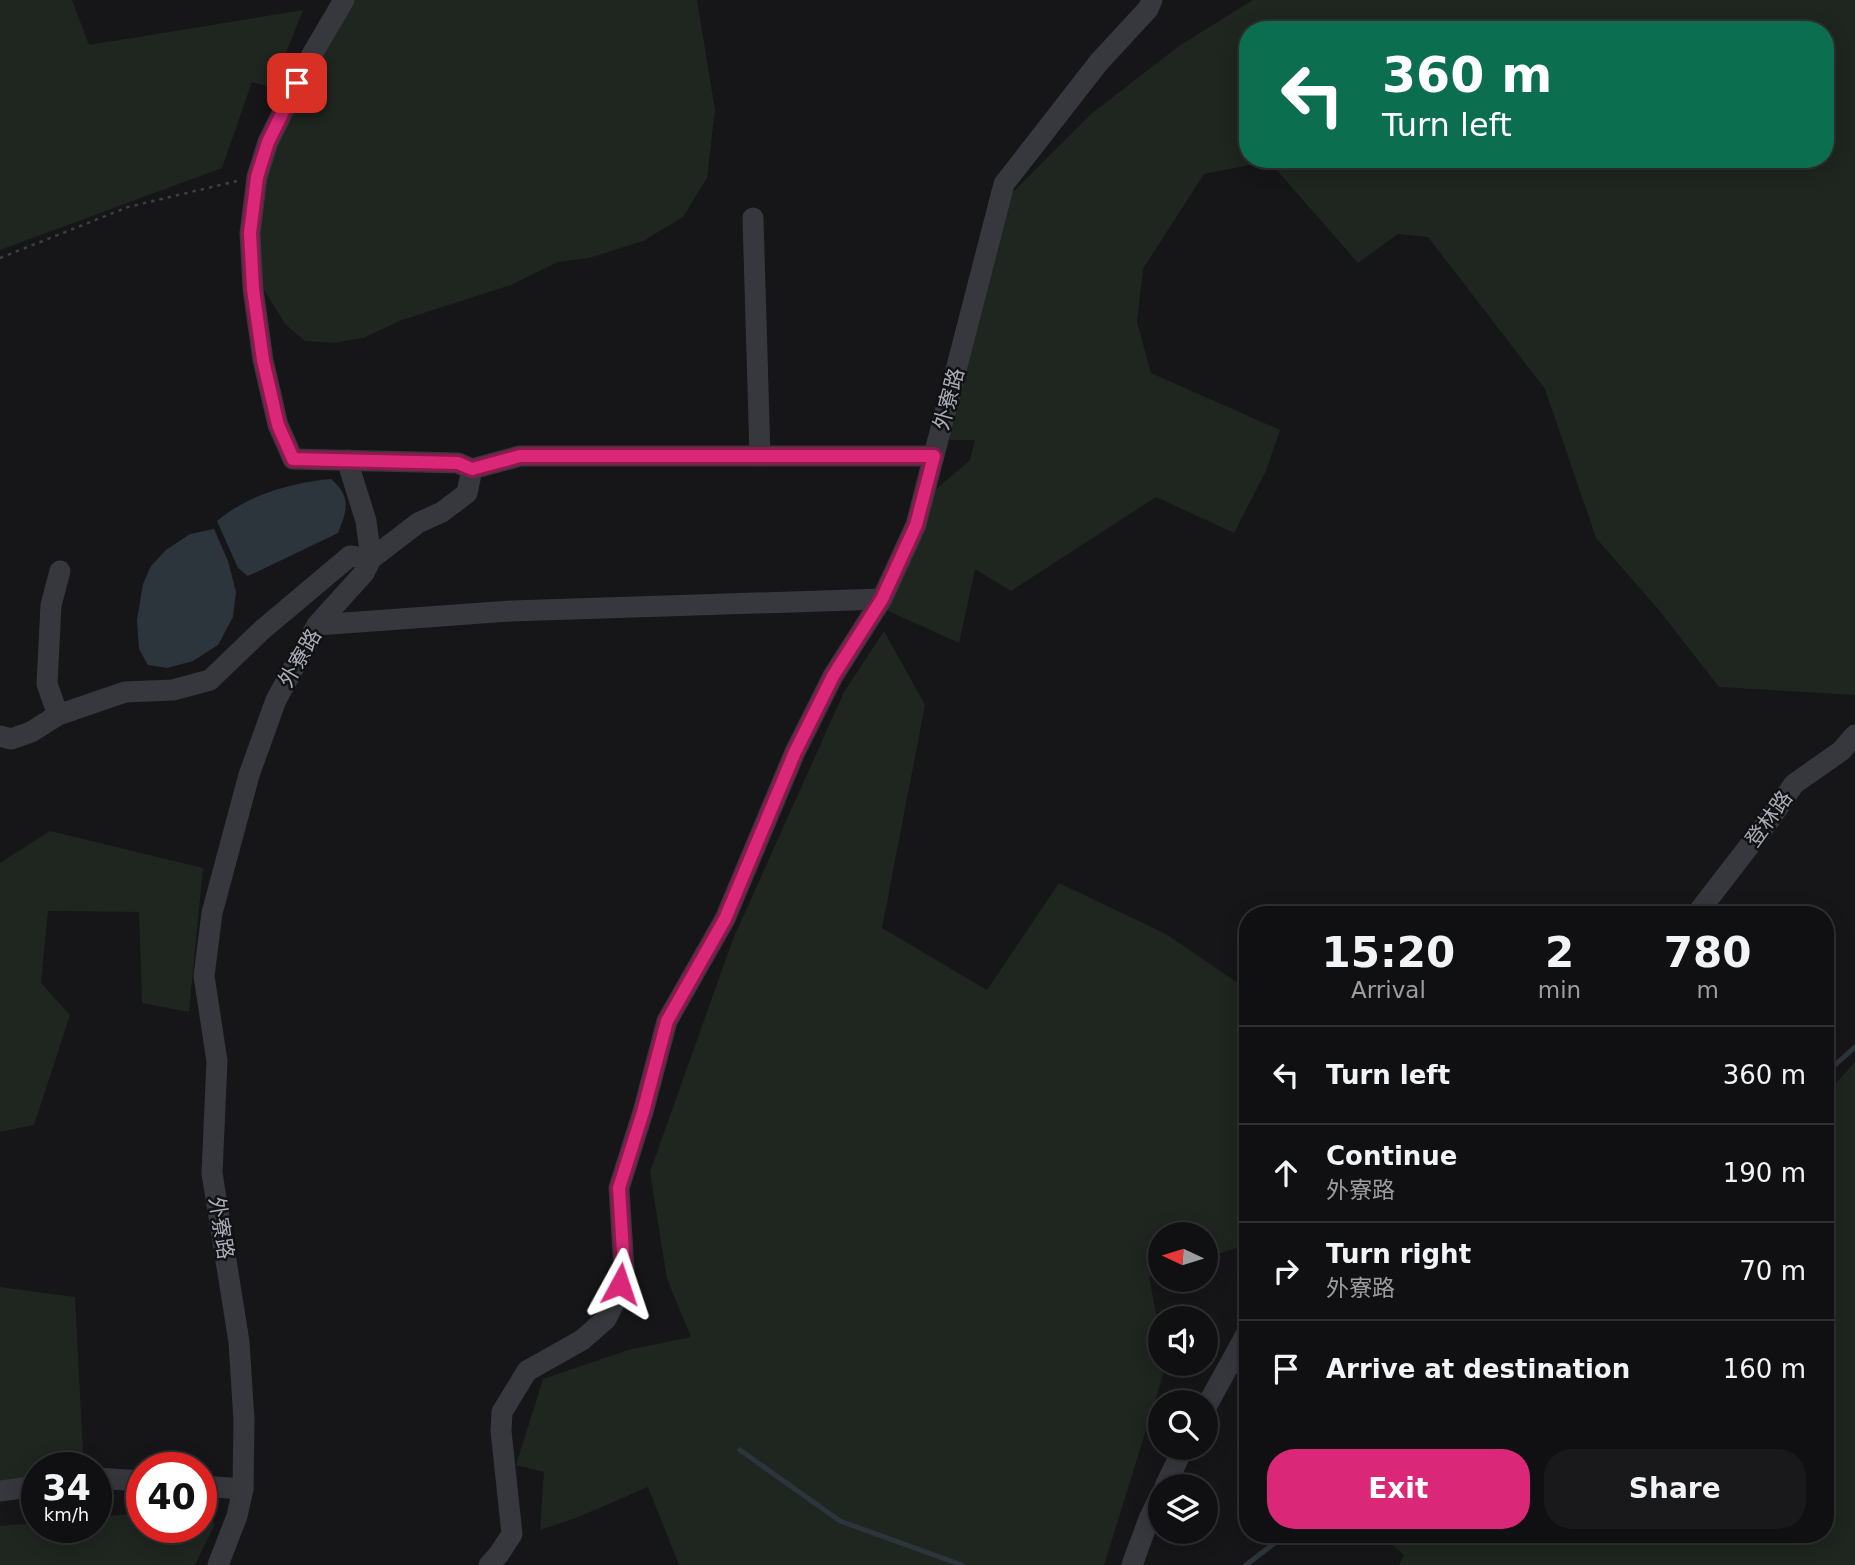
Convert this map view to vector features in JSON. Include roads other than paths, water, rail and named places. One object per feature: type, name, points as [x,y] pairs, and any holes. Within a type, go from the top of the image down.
[{"type":"street","points":[[344,0],[307,63],[268,142],[257,177],[250,233],[253,289],[263,360],[278,425],[293,459],[458,463],[472,469],[520,456],[934,456]]},
{"type":"street","name":"外寮路","points":[[489,1565],[512,1534],[501,1431],[502,1412],[527,1371],[582,1340],[606,1319],[616,1299],[624,1269],[619,1188],[667,1021],[725,919],[795,752],[833,676],[882,599],[916,525],[1004,184],[1099,62],[1148,9],[1152,0]]},
{"type":"street","points":[[753,218],[760,456]]},
{"type":"street","points":[[0,736],[11,739],[31,732],[58,715],[125,692],[173,690],[210,680],[262,631],[350,556],[371,559],[366,521],[347,460]]},
{"type":"street","name":"外寮路","points":[[218,1565],[237,1516],[243,1489],[244,1420],[239,1342],[212,1173],[217,1061],[204,976],[212,914],[249,775],[276,699],[317,625],[365,573],[371,559],[418,523],[442,512],[467,493],[472,469]]},
{"type":"street","points":[[58,715],[47,684],[51,605],[60,571]]},
{"type":"street","points":[[317,625],[511,611],[882,599]]},
{"type":"street","name":"登林路","points":[[1703,906],[1794,784],[1841,751],[1855,735]]},
{"type":"street","points":[[1215,1390],[1239,1347]]},
{"type":"street","points":[[217,1487],[243,1489]]},
{"type":"street","points":[[0,1491],[21,1488]]},
{"type":"street","points":[[1132,1565],[1148,1522]]},
{"type":"waterway","points":[[1834,1066],[1855,1047]]},
{"type":"waterway","points":[[740,1450],[840,1521],[962,1565]]},
{"type":"waterway","points":[[1246,1565],[1275,1543]]}]
